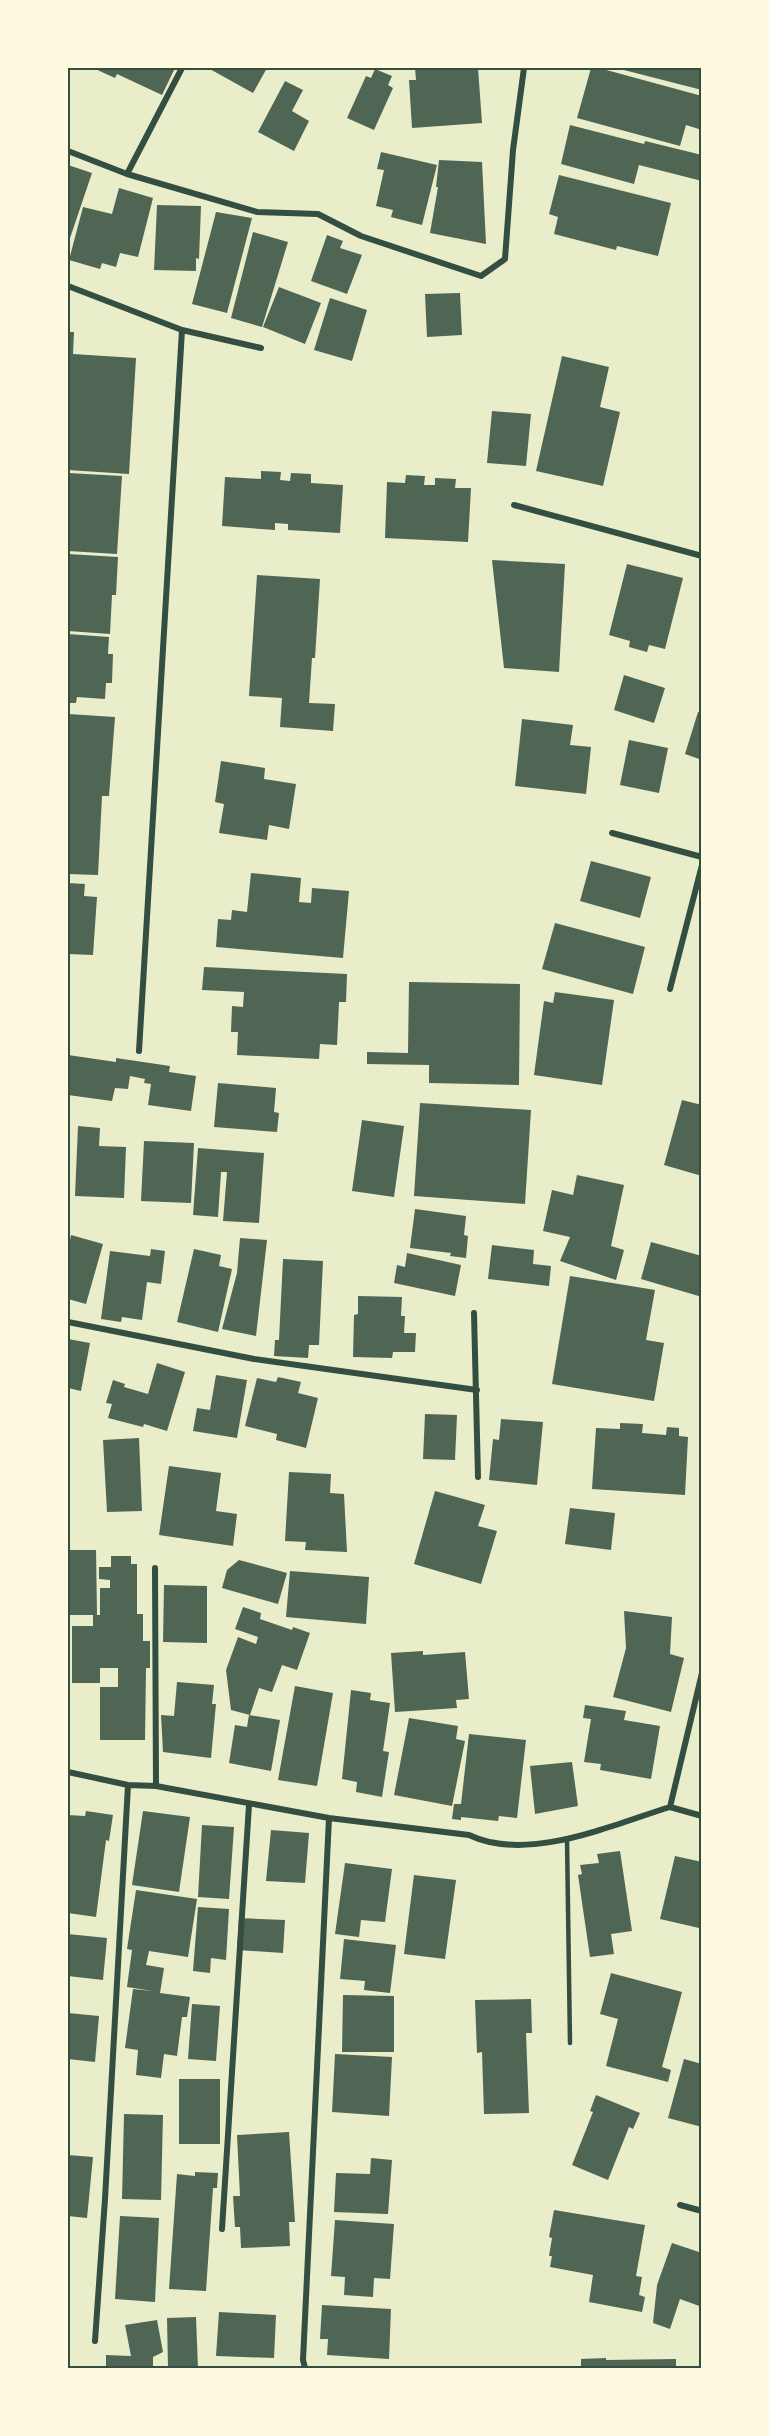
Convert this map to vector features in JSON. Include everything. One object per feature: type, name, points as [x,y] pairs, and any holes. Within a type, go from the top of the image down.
[{"type":"street","points":[[128,174],[182,68]]},
{"type":"street","points":[[68,151],[128,174],[257,212],[318,214],[361,236],[480,276],[505,259],[513,150],[524,68]]},
{"type":"street","points":[[68,286],[182,330],[261,348]]},
{"type":"street","points":[[139,1051],[182,330]]},
{"type":"street","points":[[514,505],[702,556]]},
{"type":"street","points":[[612,833],[702,857]]},
{"type":"street","points":[[670,989],[702,865]]},
{"type":"street","points":[[474,1313],[478,1477]]},
{"type":"street","points":[[68,1322],[254,1359],[477,1390]]},
{"type":"street","points":[[155,1568],[156,1785]]},
{"type":"street","points":[[670,1807],[702,1672]]},
{"type":"street","points":[[68,1772],[128,1785],[156,1785],[249,1805],[329,1818],[469,1835],[483,1842],[514,1846],[567,1839],[670,1807],[702,1816]]},
{"type":"street","points":[[94,2341],[106,2187],[128,1785]]},
{"type":"street","points":[[222,2229],[249,1805]]},
{"type":"street","points":[[305,2368],[303,2360],[329,1818]]},
{"type":"street","points":[[680,2205],[702,2211]]},
{"type":"lane","points":[[567,1839],[570,2043]]},
{"type":"building","points":[[93,68],[175,68],[162,95],[117,74],[115,78]]},
{"type":"building","points":[[208,68],[267,68],[253,93]]},
{"type":"building","points":[[415,68],[478,68],[482,123],[412,128],[409,80],[416,80]]},
{"type":"building","points":[[591,68],[599,68],[702,96],[702,130],[686,125],[680,146],[577,118]]},
{"type":"building","points":[[616,68],[702,68],[702,90]]},
{"type":"building","points":[[375,69],[392,76],[388,85],[393,88],[374,130],[347,118],[366,76],[371,78]]},
{"type":"building","points":[[285,81],[303,90],[292,111],[309,121],[294,151],[258,132]]},
{"type":"building","points":[[570,125],[644,144],[645,141],[702,155],[702,181],[639,165],[634,184],[561,164]]},
{"type":"building","points":[[381,152],[437,165],[422,225],[391,217],[393,210],[376,206],[384,170],[377,169]]},
{"type":"building","points":[[439,160],[482,162],[486,244],[430,233],[438,187],[436,187]]},
{"type":"building","points":[[68,165],[92,173],[68,244]]},
{"type":"building","points":[[559,175],[671,203],[658,256],[617,246],[616,250],[554,234],[558,217],[549,214]]},
{"type":"building","points":[[119,188],[153,198],[138,257],[120,253],[116,267],[102,263],[100,269],[69,260],[83,207],[112,214]]},
{"type":"building","points":[[157,205],[201,206],[199,259],[196,258],[196,271],[154,270]]},
{"type":"building","points":[[216,212],[252,218],[227,313],[192,304]]},
{"type":"building","points":[[253,232],[288,242],[262,327],[231,318]]},
{"type":"building","points":[[327,235],[343,241],[340,248],[362,255],[347,294],[311,281]]},
{"type":"building","points":[[279,287],[321,303],[305,344],[263,327]]},
{"type":"building","points":[[460,293],[462,335],[427,337],[425,294]]},
{"type":"building","points":[[330,298],[367,310],[352,361],[314,350]]},
{"type":"building","points":[[68,332],[74,332],[73,354],[136,358],[129,474],[68,470]]},
{"type":"building","points":[[562,356],[609,367],[600,407],[620,412],[603,486],[536,471]]},
{"type":"building","points":[[492,411],[531,414],[526,466],[487,463]]},
{"type":"building","points":[[261,471],[281,472],[280,480],[290,481],[291,473],[311,474],[311,483],[343,485],[340,533],[288,530],[288,524],[275,523],[275,530],[222,526],[225,477],[261,479]]},
{"type":"building","points":[[68,473],[122,476],[117,554],[68,551]]},
{"type":"building","points":[[406,475],[425,476],[424,485],[435,485],[435,478],[456,479],[455,488],[471,488],[468,542],[385,538],[387,482],[405,483]]},
{"type":"building","points":[[68,554],[118,557],[116,595],[112,595],[110,634],[68,631]]},
{"type":"building","points":[[492,560],[565,564],[559,672],[504,668]]},
{"type":"building","points":[[627,564],[683,578],[665,649],[649,645],[647,652],[629,647],[630,641],[609,635]]},
{"type":"building","points":[[257,575],[320,579],[315,658],[312,658],[309,703],[335,704],[333,731],[280,727],[282,698],[249,696]]},
{"type":"building","points":[[68,634],[109,637],[108,654],[113,654],[112,683],[106,683],[105,699],[77,697],[76,703],[68,703]]},
{"type":"building","points":[[624,675],[665,688],[654,723],[614,710]]},
{"type":"building","points":[[698,712],[702,713],[702,760],[685,754]]},
{"type":"building","points":[[68,714],[115,717],[109,796],[102,796],[98,875],[68,874]]},
{"type":"building","points":[[522,719],[573,725],[570,745],[591,747],[586,794],[515,786]]},
{"type":"building","points":[[629,740],[668,748],[659,793],[620,785]]},
{"type":"building","points":[[221,761],[265,768],[264,779],[296,784],[289,829],[269,825],[267,840],[219,833],[224,804],[215,802]]},
{"type":"building","points":[[591,861],[651,877],[640,918],[580,901]]},
{"type":"building","points":[[251,873],[301,878],[299,902],[311,903],[312,888],[349,891],[343,958],[216,947],[218,919],[231,920],[232,910],[247,912]]},
{"type":"building","points":[[68,883],[85,884],[84,896],[97,897],[93,955],[68,954]]},
{"type":"building","points":[[555,923],[645,947],[633,994],[542,969]]},
{"type":"building","points":[[204,967],[347,974],[346,1002],[339,1002],[337,1045],[320,1044],[319,1059],[237,1055],[238,1032],[231,1032],[232,1006],[243,1007],[244,992],[202,990]]},
{"type":"building","points":[[409,982],[520,984],[519,1085],[429,1083],[429,1065],[367,1064],[367,1052],[408,1053]]},
{"type":"building","points":[[555,992],[614,1000],[602,1085],[534,1075],[544,1001],[553,1003]]},
{"type":"building","points":[[68,1055],[116,1062],[116,1058],[170,1066],[169,1072],[196,1076],[191,1111],[148,1105],[151,1084],[144,1083],[145,1079],[130,1076],[128,1089],[115,1088],[112,1101],[68,1095]]},
{"type":"building","points":[[218,1083],[276,1088],[274,1112],[279,1113],[277,1132],[214,1127]]},
{"type":"building","points":[[682,1100],[702,1105],[702,1176],[664,1165]]},
{"type":"building","points":[[420,1103],[531,1110],[525,1204],[414,1196]]},
{"type":"building","points":[[362,1120],[404,1126],[394,1197],[352,1191]]},
{"type":"building","points":[[78,1126],[100,1128],[99,1146],[126,1147],[124,1198],[75,1196]]},
{"type":"building","points":[[144,1141],[194,1143],[191,1203],[141,1201]]},
{"type":"building","points":[[198,1148],[264,1153],[259,1223],[223,1221],[227,1172],[221,1172],[218,1217],[193,1215]]},
{"type":"building","points":[[577,1175],[624,1185],[611,1246],[624,1250],[616,1280],[560,1261],[570,1237],[543,1231],[552,1190],[573,1195]]},
{"type":"building","points":[[415,1209],[466,1216],[464,1235],[468,1236],[466,1258],[450,1256],[451,1253],[410,1248]]},
{"type":"building","points":[[71,1235],[103,1244],[86,1304],[68,1299],[68,1250]]},
{"type":"building","points":[[240,1238],[267,1240],[256,1336],[222,1329],[237,1273]]},
{"type":"building","points":[[651,1242],[702,1256],[702,1297],[641,1279]]},
{"type":"building","points":[[492,1245],[534,1250],[533,1264],[551,1266],[549,1286],[488,1279]]},
{"type":"building","points":[[151,1249],[165,1251],[161,1284],[147,1282],[142,1320],[122,1317],[121,1322],[101,1319],[110,1251],[150,1256]]},
{"type":"building","points":[[194,1249],[221,1255],[219,1266],[232,1269],[218,1332],[177,1322]]},
{"type":"building","points":[[407,1253],[461,1265],[455,1296],[394,1283],[397,1265],[405,1267]]},
{"type":"building","points":[[283,1259],[323,1261],[319,1345],[309,1345],[308,1358],[274,1356],[275,1340],[279,1340]]},
{"type":"building","points":[[570,1276],[655,1290],[646,1340],[664,1343],[654,1401],[552,1384]]},
{"type":"building","points":[[358,1296],[402,1297],[401,1316],[405,1316],[404,1333],[416,1333],[415,1352],[393,1352],[392,1358],[353,1357],[354,1315],[358,1314]]},
{"type":"building","points":[[68,1339],[90,1343],[81,1391],[68,1388]]},
{"type":"building","points":[[157,1363],[185,1372],[167,1431],[144,1424],[143,1427],[108,1418],[112,1404],[106,1403],[113,1380],[125,1384],[124,1387],[148,1394]]},
{"type":"building","points":[[216,1375],[247,1380],[237,1438],[193,1431],[197,1408],[210,1410]]},
{"type":"building","points":[[278,1377],[301,1382],[298,1393],[318,1398],[306,1448],[276,1440],[277,1434],[245,1426],[257,1378],[276,1382]]},
{"type":"building","points":[[425,1414],[457,1415],[455,1460],[423,1459]]},
{"type":"building","points":[[501,1419],[543,1422],[537,1485],[489,1480],[493,1439],[499,1440]]},
{"type":"building","points":[[620,1423],[643,1424],[642,1433],[666,1435],[667,1427],[679,1428],[679,1436],[688,1437],[685,1495],[592,1489],[596,1428],[620,1429]]},
{"type":"building","points":[[139,1438],[142,1511],[107,1512],[103,1440]]},
{"type":"building","points":[[169,1466],[221,1473],[216,1511],[237,1514],[233,1546],[159,1535]]},
{"type":"building","points":[[289,1472],[331,1474],[330,1493],[344,1494],[347,1552],[305,1550],[306,1542],[285,1541]]},
{"type":"building","points":[[435,1491],[485,1505],[478,1526],[497,1531],[481,1584],[414,1564]]},
{"type":"building","points":[[570,1508],[615,1513],[611,1550],[565,1544]]},
{"type":"building","points":[[70,1550],[96,1550],[97,1615],[100,1615],[100,1588],[110,1588],[110,1580],[99,1579],[99,1567],[111,1567],[111,1556],[131,1556],[131,1564],[137,1564],[137,1614],[143,1614],[143,1641],[150,1641],[150,1668],[146,1668],[145,1740],[100,1740],[100,1687],[118,1687],[118,1668],[100,1668],[100,1683],[72,1683],[72,1626],[93,1626],[93,1615],[70,1615]]},
{"type":"building","points":[[239,1560],[287,1573],[278,1604],[222,1588],[227,1570]]},
{"type":"building","points":[[290,1571],[369,1577],[366,1624],[286,1617]]},
{"type":"building","points":[[164,1585],[207,1586],[207,1643],[163,1642]]},
{"type":"building","points":[[243,1607],[261,1613],[260,1619],[292,1630],[293,1627],[310,1633],[297,1670],[282,1665],[272,1692],[259,1688],[250,1715],[231,1710],[226,1670],[238,1637],[256,1644],[258,1637],[235,1629]]},
{"type":"building","points":[[624,1611],[672,1617],[670,1654],[684,1658],[671,1712],[613,1697],[626,1648]]},
{"type":"building","points":[[423,1651],[423,1655],[465,1652],[469,1699],[456,1700],[457,1708],[395,1712],[391,1653]]},
{"type":"building","points":[[177,1682],[214,1685],[212,1704],[216,1704],[211,1758],[163,1752],[161,1715],[174,1716]]},
{"type":"building","points":[[295,1686],[333,1693],[317,1786],[278,1780]]},
{"type":"building","points":[[351,1690],[371,1693],[370,1700],[390,1703],[383,1751],[389,1752],[382,1797],[356,1792],[357,1782],[342,1779]]},
{"type":"building","points":[[585,1705],[626,1711],[624,1720],[660,1726],[651,1779],[600,1770],[601,1764],[584,1762],[591,1719],[583,1718]]},
{"type":"building","points":[[249,1715],[280,1720],[271,1771],[229,1763],[235,1725],[247,1727]]},
{"type":"building","points":[[409,1718],[458,1726],[456,1739],[465,1741],[452,1806],[394,1795]]},
{"type":"building","points":[[469,1734],[526,1740],[517,1818],[499,1816],[498,1821],[461,1817],[461,1820],[452,1819],[454,1804],[461,1804]]},
{"type":"building","points":[[572,1762],[578,1806],[535,1814],[530,1766]]},
{"type":"building","points":[[86,1811],[113,1815],[109,1841],[106,1840],[96,1917],[68,1913],[68,1815],[85,1816]]},
{"type":"building","points":[[143,1811],[190,1817],[179,1892],[132,1885]]},
{"type":"building","points":[[202,1825],[234,1827],[229,1899],[198,1897]]},
{"type":"building","points":[[271,1830],[309,1833],[305,1883],[266,1881]]},
{"type":"building","points":[[620,1851],[632,1931],[611,1934],[614,1954],[590,1957],[578,1875],[582,1874],[580,1865],[599,1863],[597,1854]]},
{"type":"building","points":[[675,1856],[702,1862],[702,1919],[699,1928],[660,1919]]},
{"type":"building","points":[[345,1863],[392,1869],[385,1922],[361,1920],[359,1937],[335,1934]]},
{"type":"building","points":[[414,1875],[456,1880],[445,1959],[404,1954]]},
{"type":"building","points":[[136,1890],[197,1899],[188,1957],[149,1951],[146,1965],[164,1968],[160,1993],[190,1997],[187,2017],[182,2017],[177,2056],[164,2054],[161,2078],[136,2075],[138,2050],[125,2048],[133,1989],[153,1991],[127,1987],[132,1950],[127,1949]]},
{"type":"building","points":[[198,1907],[229,1909],[226,1960],[211,1958],[210,1973],[193,1971]]},
{"type":"building","points":[[239,1918],[285,1920],[283,1953],[237,1950]]},
{"type":"building","points":[[68,1934],[107,1938],[103,1980],[68,1976]]},
{"type":"building","points":[[344,1939],[396,1945],[390,1993],[364,1990],[365,1981],[340,1979]]},
{"type":"building","points":[[611,1973],[682,1992],[662,2067],[671,2070],[668,2082],[606,2066],[618,2019],[600,2014]]},
{"type":"building","points":[[343,1995],[394,1996],[394,2052],[342,2052]]},
{"type":"building","points":[[531,1999],[532,2033],[526,2033],[529,2113],[484,2114],[482,2052],[477,2053],[475,2000]]},
{"type":"building","points":[[192,2004],[220,2006],[216,2061],[188,2059]]},
{"type":"building","points":[[68,2013],[99,2016],[95,2062],[68,2059]]},
{"type":"building","points":[[335,2054],[392,2057],[389,2116],[332,2112]]},
{"type":"building","points":[[684,2059],[702,2064],[702,2127],[668,2118]]},
{"type":"building","points":[[179,2079],[220,2079],[220,2144],[179,2144]]},
{"type":"building","points":[[596,2095],[640,2113],[633,2129],[629,2127],[608,2180],[572,2165],[593,2112],[590,2111]]},
{"type":"building","points":[[124,2114],[163,2115],[161,2200],[122,2199]]},
{"type":"building","points":[[289,2132],[295,2222],[289,2222],[290,2246],[241,2248],[240,2227],[235,2227],[233,2196],[240,2196],[237,2135]]},
{"type":"building","points":[[68,2155],[93,2157],[87,2218],[68,2216]]},
{"type":"building","points":[[371,2158],[392,2160],[388,2214],[334,2212],[336,2173],[370,2174]]},
{"type":"building","points":[[195,2172],[218,2173],[217,2188],[213,2188],[206,2291],[169,2289],[177,2174],[195,2176]]},
{"type":"building","points":[[554,2210],[645,2225],[636,2276],[642,2277],[639,2295],[645,2297],[642,2312],[589,2302],[593,2275],[550,2267],[552,2238],[549,2237]]},
{"type":"building","points":[[120,2216],[159,2218],[155,2302],[115,2299]]},
{"type":"building","points":[[335,2220],[394,2224],[390,2279],[374,2278],[373,2297],[344,2295],[345,2277],[331,2276]]},
{"type":"building","points":[[672,2243],[702,2253],[702,2307],[680,2299],[670,2329],[653,2323],[657,2285]]},
{"type":"building","points":[[322,2305],[391,2309],[389,2359],[327,2355],[328,2339],[320,2339]]},
{"type":"building","points":[[219,2312],[276,2315],[274,2358],[216,2356]]},
{"type":"building","points":[[196,2317],[198,2368],[168,2368],[167,2318]]},
{"type":"building","points":[[157,2320],[163,2352],[153,2357],[153,2368],[106,2368],[106,2355],[131,2356],[125,2325]]},
{"type":"building","points":[[606,2358],[606,2360],[676,2359],[676,2368],[581,2368],[581,2359]]}]
